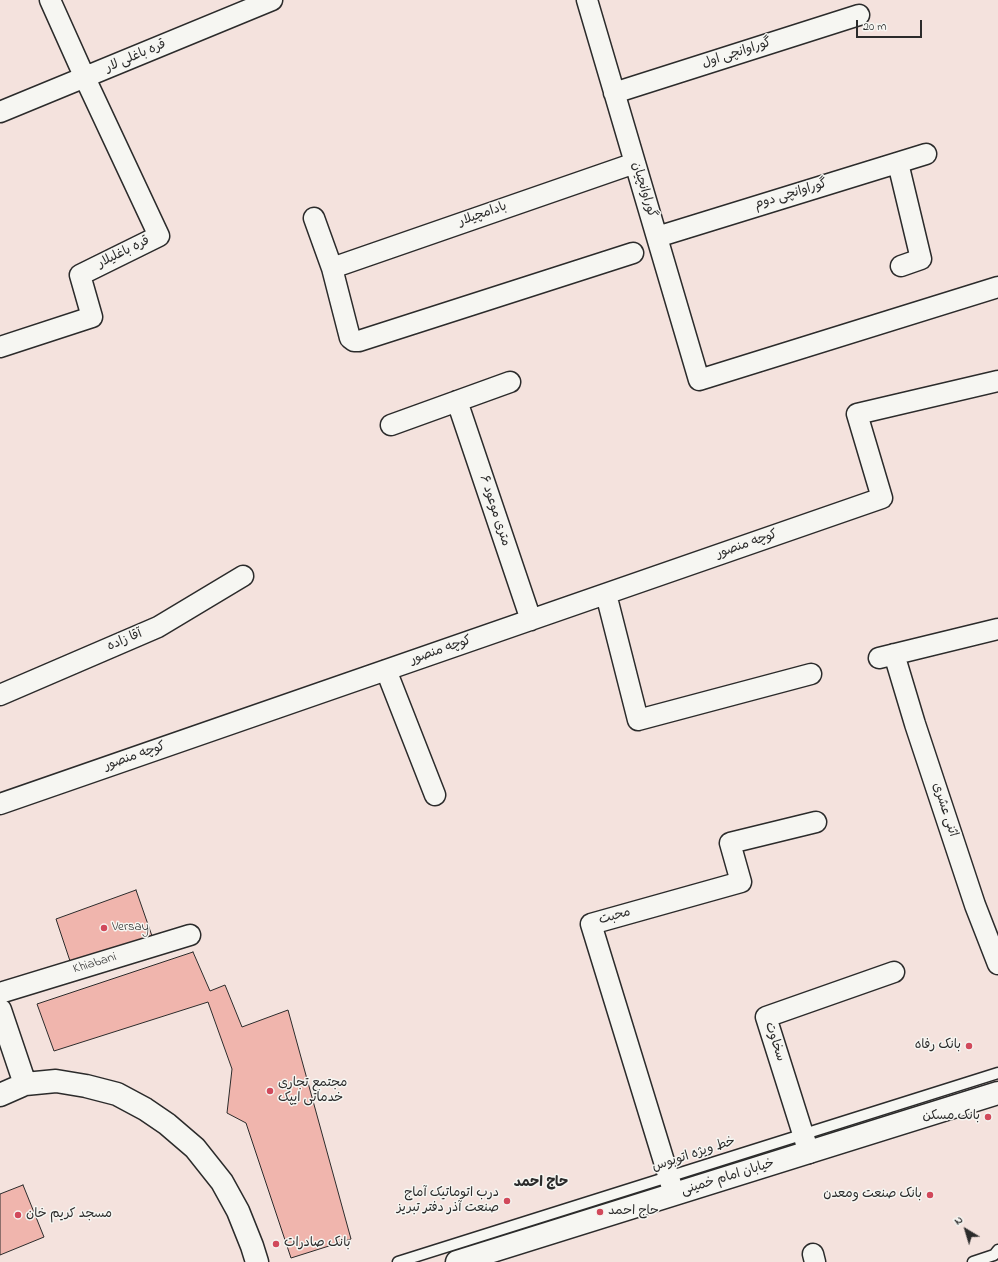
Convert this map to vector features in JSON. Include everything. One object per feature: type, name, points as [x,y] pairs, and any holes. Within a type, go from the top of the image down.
[{"type":"main road","points":[[0,1010],[25,1084]]},
{"type":"main road","points":[[0,1095],[25,1084],[56,1080],[117,1094],[145,1109],[167,1124],[195,1148],[222,1182],[238,1211],[257,1262]]},
{"type":"main road","name":"خیابان امام خمینی","points":[[457,1262],[671,1186],[806,1143],[998,1093]]},
{"type":"street","points":[[50,0],[84,78]]},
{"type":"street","name":"قره باغلی لار","points":[[0,112],[272,0]]},
{"type":"street","name":"گوراوانچیان","points":[[586,0],[699,380],[998,287]]},
{"type":"street","name":"گوراوانچی اول","points":[[614,93],[859,15]]},
{"type":"street","name":"قره باغلیلار","points":[[0,347],[92,317],[80,275],[159,236],[84,78]]},
{"type":"street","name":"گوراوانچی دوم","points":[[657,236],[926,154]]},
{"type":"street","name":"بادامچیلار","points":[[332,268],[635,163]]},
{"type":"street","points":[[898,163],[921,259],[901,266]]},
{"type":"street","points":[[314,218],[332,268],[350,338],[354,341],[359,341],[633,253]]},
{"type":"street","name":"کوچه منصور","points":[[0,804],[882,498],[857,414],[998,381]]},
{"type":"street","points":[[391,425],[510,382]]},
{"type":"street","name":"۶ متری موعود","points":[[457,401],[531,620]]},
{"type":"street","name":"آقا زاده","points":[[0,695],[158,627],[243,576]]},
{"type":"street","points":[[606,594],[638,720],[811,674]]},
{"type":"street","name":"اثنی عشری","points":[[998,629],[887,656],[915,724],[975,905],[998,964]]},
{"type":"street","points":[[386,670],[435,795]]},
{"type":"street","name":"محبت","points":[[671,1186],[591,924],[741,882],[730,843],[816,822]]},
{"type":"street","name":"Khiabani","points":[[0,993],[190,935]]},
{"type":"street","name":"سخاوت","points":[[806,1143],[766,1017],[894,972]]},
{"type":"lane","points":[[806,1143],[998,1073]]},
{"type":"lane","name":"خط ویژه اتوبوس","points":[[398,1262],[671,1186]]},
{"type":"lane","points":[[973,1262],[994,1255],[998,1250]]},
{"type":"building","name":"Versay","points":[[136,890],[152,936],[70,961],[56,919]]},
{"type":"building","name":"مجتمع تجاری خدماتی ایپک","points":[[193,952],[210,991],[225,985],[242,1027],[288,1010],[351,1239],[291,1258],[246,1123],[227,1113],[232,1069],[208,1002],[54,1051],[37,1004]]},
{"type":"building","name":"مسجد کریم خان","points":[[23,1185],[44,1237],[0,1255],[0,1194]]},
{"type":"place","name":"Versay","points":[[104,928]]},
{"type":"place","name":"بانک رفاه","points":[[969,1046]]},
{"type":"place","name":"مجتمع تجاری خدماتی ایپک","points":[[270,1091]]},
{"type":"place","name":"بانک مسکن","points":[[988,1117]]},
{"type":"place","name":"بانک صنعت ومعدن","points":[[930,1195]]},
{"type":"place","name":"درب اتوماتیک آماج صنعت آذر دفتر تبریز","points":[[507,1201]]},
{"type":"place","name":"حاج احمد","points":[[600,1212]]},
{"type":"place","name":"مسجد کریم خان","points":[[18,1215]]},
{"type":"place","name":"بانک صادرات","points":[[276,1244]]},
{"type":"district","name":"حاج احمد","points":[[541,1184]]}]
